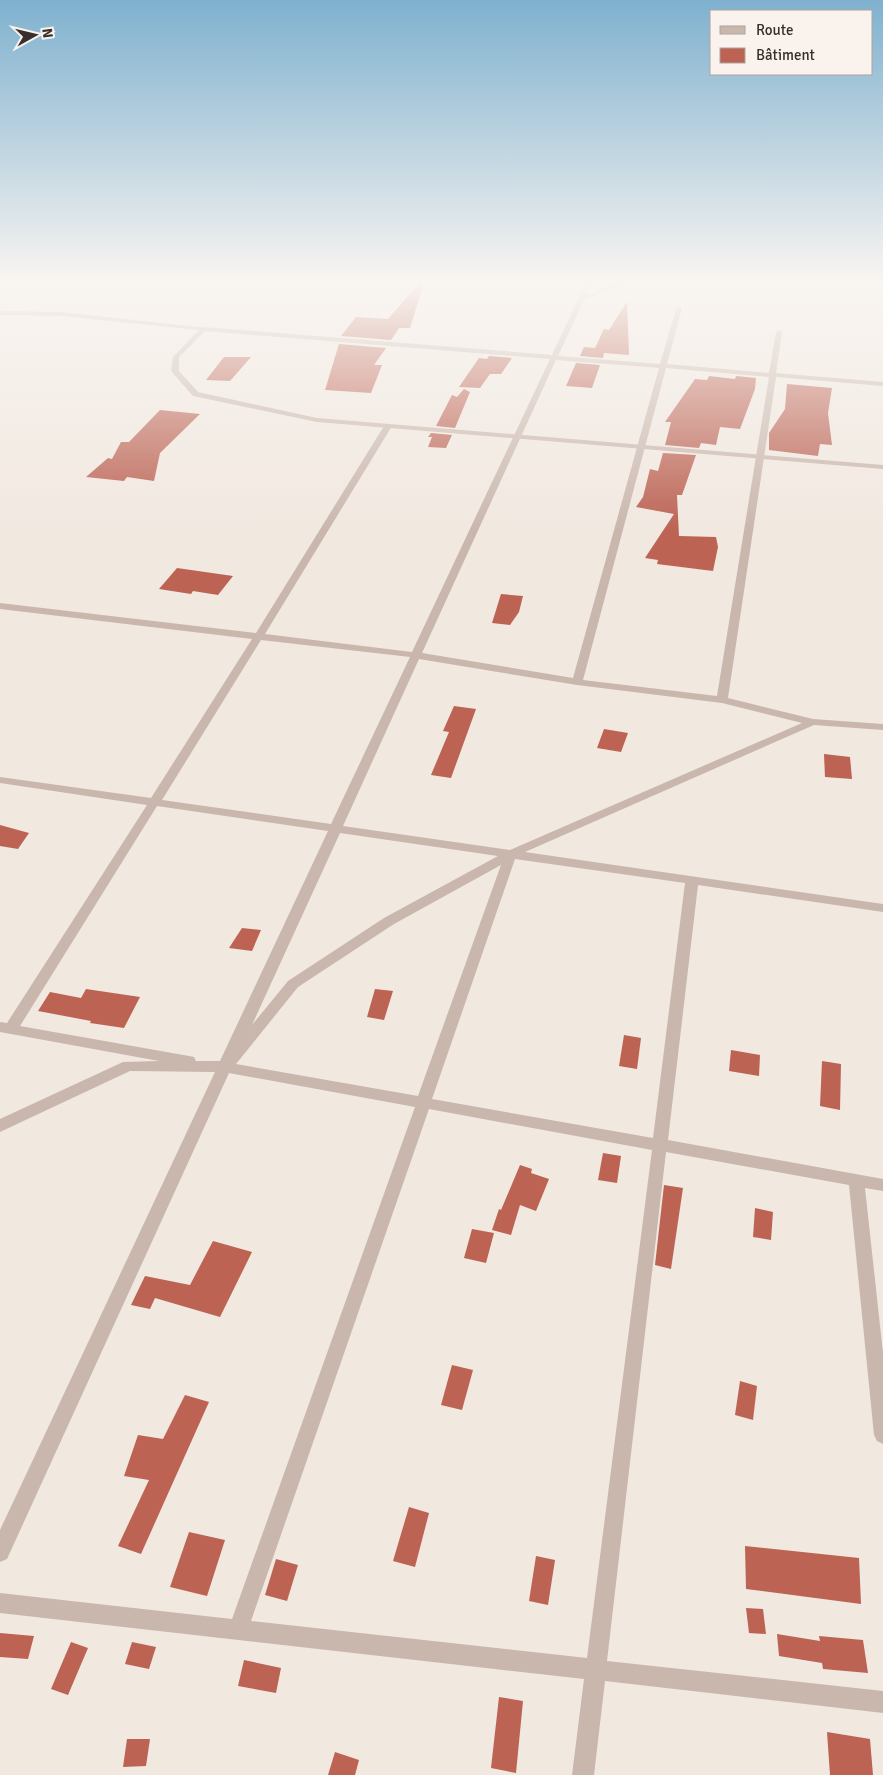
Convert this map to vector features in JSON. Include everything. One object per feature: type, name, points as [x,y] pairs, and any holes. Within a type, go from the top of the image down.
[{"type":"street","points":[[175,365],[175,371],[196,394],[317,420],[883,467]]},
{"type":"street","points":[[0,1552],[550,365]]},
{"type":"street","points":[[648,365],[883,384]]},
{"type":"street","points":[[722,700],[774,365]]},
{"type":"street","points":[[577,682],[662,366]]},
{"type":"street","points":[[388,426],[154,802],[6,1028],[883,1184]]},
{"type":"street","points":[[0,606],[415,655],[577,682],[722,700],[813,722],[883,727]]},
{"type":"street","points":[[225,1067],[293,984],[389,920],[511,854],[813,722]]},
{"type":"street","points":[[0,780],[883,908]]},
{"type":"street","points":[[238,1630],[511,854]]},
{"type":"street","points":[[583,1775],[692,880]]},
{"type":"street","points":[[0,1126],[128,1066],[225,1067]]},
{"type":"street","points":[[856,1180],[883,1435]]},
{"type":"street","points":[[0,1604],[883,1702]]},
{"type":"building","points":[[218,365],[244,365],[230,381],[206,380]]},
{"type":"building","points":[[333,365],[382,365],[371,393],[325,390]]},
{"type":"building","points":[[474,365],[507,365],[501,374],[490,374],[480,388],[459,387]]},
{"type":"building","points":[[575,365],[600,365],[592,388],[566,386]]},
{"type":"building","points":[[709,376],[735,379],[736,376],[756,378],[755,389],[740,429],[720,427],[716,445],[701,443],[699,448],[665,445],[671,422],[665,422],[695,379],[707,380]]},
{"type":"building","points":[[787,384],[832,388],[828,413],[832,445],[820,444],[818,456],[769,450],[769,433],[785,409]]},
{"type":"building","points":[[464,389],[470,392],[455,428],[436,426],[452,395],[457,397]]},
{"type":"building","points":[[160,410],[200,414],[160,453],[154,481],[127,477],[124,481],[86,477],[108,458],[112,459],[121,442],[129,442]]},
{"type":"building","points":[[431,433],[452,435],[446,448],[428,447],[432,437],[428,437]]},
{"type":"building","points":[[663,453],[696,455],[682,495],[677,495],[679,536],[716,537],[718,547],[713,571],[657,564],[658,560],[645,558],[674,514],[636,507],[643,497],[650,469],[658,471]]},
{"type":"building","points":[[177,568],[233,576],[218,595],[193,591],[191,594],[159,589]]},
{"type":"building","points":[[501,594],[523,596],[519,612],[510,625],[492,623]]},
{"type":"building","points":[[454,706],[476,709],[451,778],[431,775],[449,732],[443,731]]},
{"type":"building","points":[[604,729],[628,733],[621,752],[597,748]]},
{"type":"building","points":[[824,754],[850,757],[852,779],[825,777]]},
{"type":"building","points":[[0,825],[29,833],[18,849],[0,846]]},
{"type":"building","points":[[242,928],[261,930],[252,951],[229,948]]},
{"type":"building","points":[[86,989],[140,997],[124,1028],[90,1023],[91,1021],[38,1011],[50,992],[81,998]]},
{"type":"building","points":[[375,989],[393,991],[384,1020],[367,1017]]},
{"type":"building","points":[[624,1035],[641,1038],[637,1069],[619,1066]]},
{"type":"building","points":[[731,1050],[760,1055],[759,1076],[729,1071]]},
{"type":"building","points":[[822,1061],[841,1064],[840,1110],[820,1106]]},
{"type":"building","points":[[603,1153],[621,1156],[617,1183],[598,1180]]},
{"type":"building","points":[[520,1165],[532,1169],[531,1173],[549,1179],[536,1211],[520,1205],[511,1235],[492,1230],[499,1209],[501,1210]]},
{"type":"building","points":[[664,1185],[683,1188],[671,1269],[655,1265]]},
{"type":"building","points":[[755,1208],[773,1212],[771,1240],[753,1237]]},
{"type":"building","points":[[472,1229],[494,1233],[486,1263],[464,1258]]},
{"type":"building","points":[[213,1241],[252,1252],[220,1317],[155,1298],[150,1309],[131,1305],[145,1276],[190,1285]]},
{"type":"building","points":[[452,1365],[473,1370],[462,1410],[441,1405]]},
{"type":"building","points":[[740,1381],[757,1386],[753,1420],[735,1415]]},
{"type":"building","points":[[185,1395],[209,1402],[141,1554],[118,1546],[149,1480],[124,1476],[138,1435],[163,1439]]},
{"type":"building","points":[[409,1507],[429,1513],[415,1567],[393,1561]]},
{"type":"building","points":[[189,1532],[225,1540],[207,1596],[170,1587]]},
{"type":"building","points":[[745,1546],[859,1558],[861,1604],[746,1589]]},
{"type":"building","points":[[536,1556],[555,1560],[548,1605],[529,1601]]},
{"type":"building","points":[[276,1559],[298,1565],[287,1601],[265,1595]]},
{"type":"building","points":[[746,1608],[763,1609],[766,1634],[749,1633]]},
{"type":"building","points":[[0,1633],[34,1636],[28,1659],[0,1657]]},
{"type":"building","points":[[777,1634],[820,1641],[819,1636],[863,1640],[868,1673],[823,1669],[822,1663],[779,1656]]},
{"type":"building","points":[[71,1642],[88,1648],[68,1695],[51,1689]]},
{"type":"building","points":[[132,1642],[156,1647],[149,1669],[125,1664]]},
{"type":"building","points":[[244,1660],[281,1668],[276,1693],[238,1686]]},
{"type":"building","points":[[499,1697],[523,1701],[516,1773],[491,1768]]},
{"type":"building","points":[[827,1732],[870,1739],[873,1775],[830,1775]]},
{"type":"building","points":[[127,1739],[150,1739],[146,1766],[123,1767]]},
{"type":"building","points":[[335,1752],[359,1760],[355,1775],[328,1775]]}]
